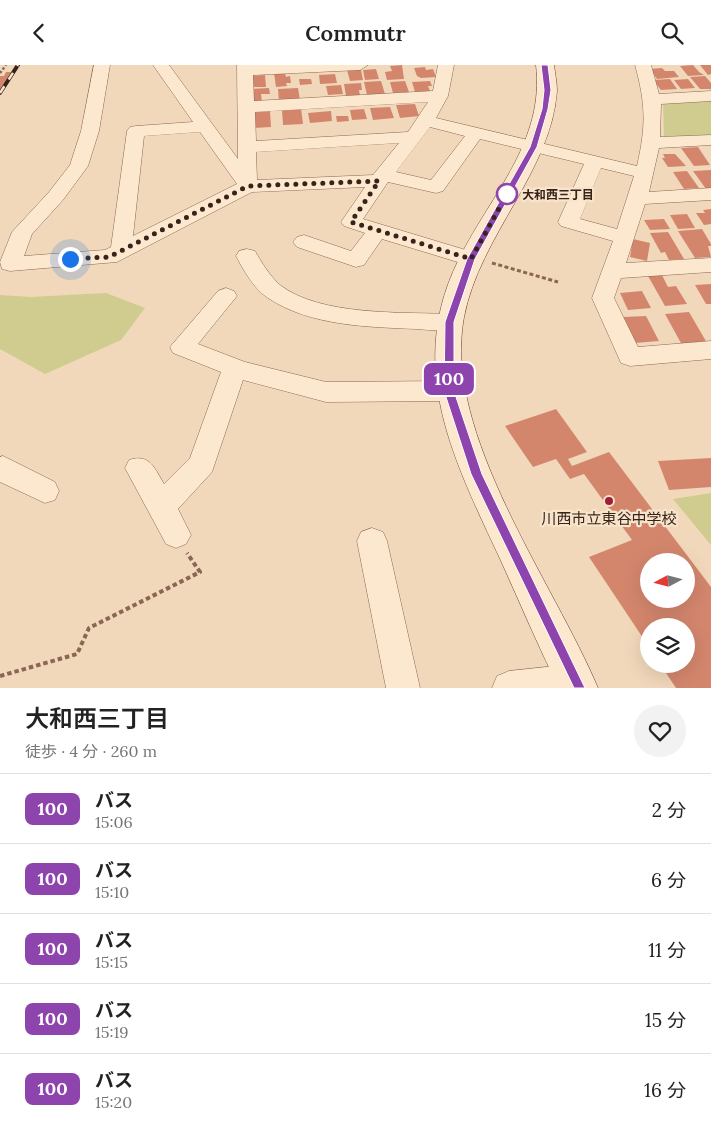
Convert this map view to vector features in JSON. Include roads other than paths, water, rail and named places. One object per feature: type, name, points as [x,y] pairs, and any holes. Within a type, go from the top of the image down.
[{"type":"street","points":[[102,65],[90,131],[79,166],[56,196],[22,232],[10,264],[109,257],[248,186],[382,178],[436,187],[476,133]]},
{"type":"street","points":[[161,65],[248,186]]},
{"type":"street","points":[[248,186],[245,68],[360,65]]},
{"type":"street","points":[[446,65],[440,96],[426,121],[351,222],[477,260]]},
{"type":"street","points":[[509,688],[577,685],[477,474],[449,391],[450,322],[477,260],[533,147],[545,109],[547,90],[544,65]]},
{"type":"street","points":[[643,65],[652,99],[652,143],[637,199],[603,298],[630,357],[711,350]]},
{"type":"street","points":[[246,107],[440,96]]},
{"type":"street","points":[[652,99],[711,96]]},
{"type":"street","points":[[426,121],[643,173]]},
{"type":"street","points":[[121,250],[136,131],[205,126]]},
{"type":"street","points":[[247,147],[414,137]]},
{"type":"street","points":[[652,143],[711,140]]},
{"type":"street","points":[[594,162],[568,222],[623,237]]},
{"type":"street","points":[[637,199],[711,194]]},
{"type":"street","points":[[304,242],[356,260],[378,230]]},
{"type":"street","points":[[247,256],[253,269],[275,292],[309,308],[340,315],[450,322]]},
{"type":"street","points":[[611,271],[711,265]]},
{"type":"street","points":[[226,296],[182,347],[235,368],[326,392],[449,391]]},
{"type":"street","points":[[162,506],[202,464],[235,368]]},
{"type":"street","points":[[0,469],[3,468],[45,491]]},
{"type":"street","points":[[139,468],[162,506],[176,535]]},
{"type":"street","points":[[372,541],[403,688]]},
{"type":"railway","points":[[0,93],[18,65]]},
{"type":"place","name":"大和西三丁目","points":[[507,194]]},
{"type":"place","name":"川西市立東谷中学校","points":[[609,501]]}]
